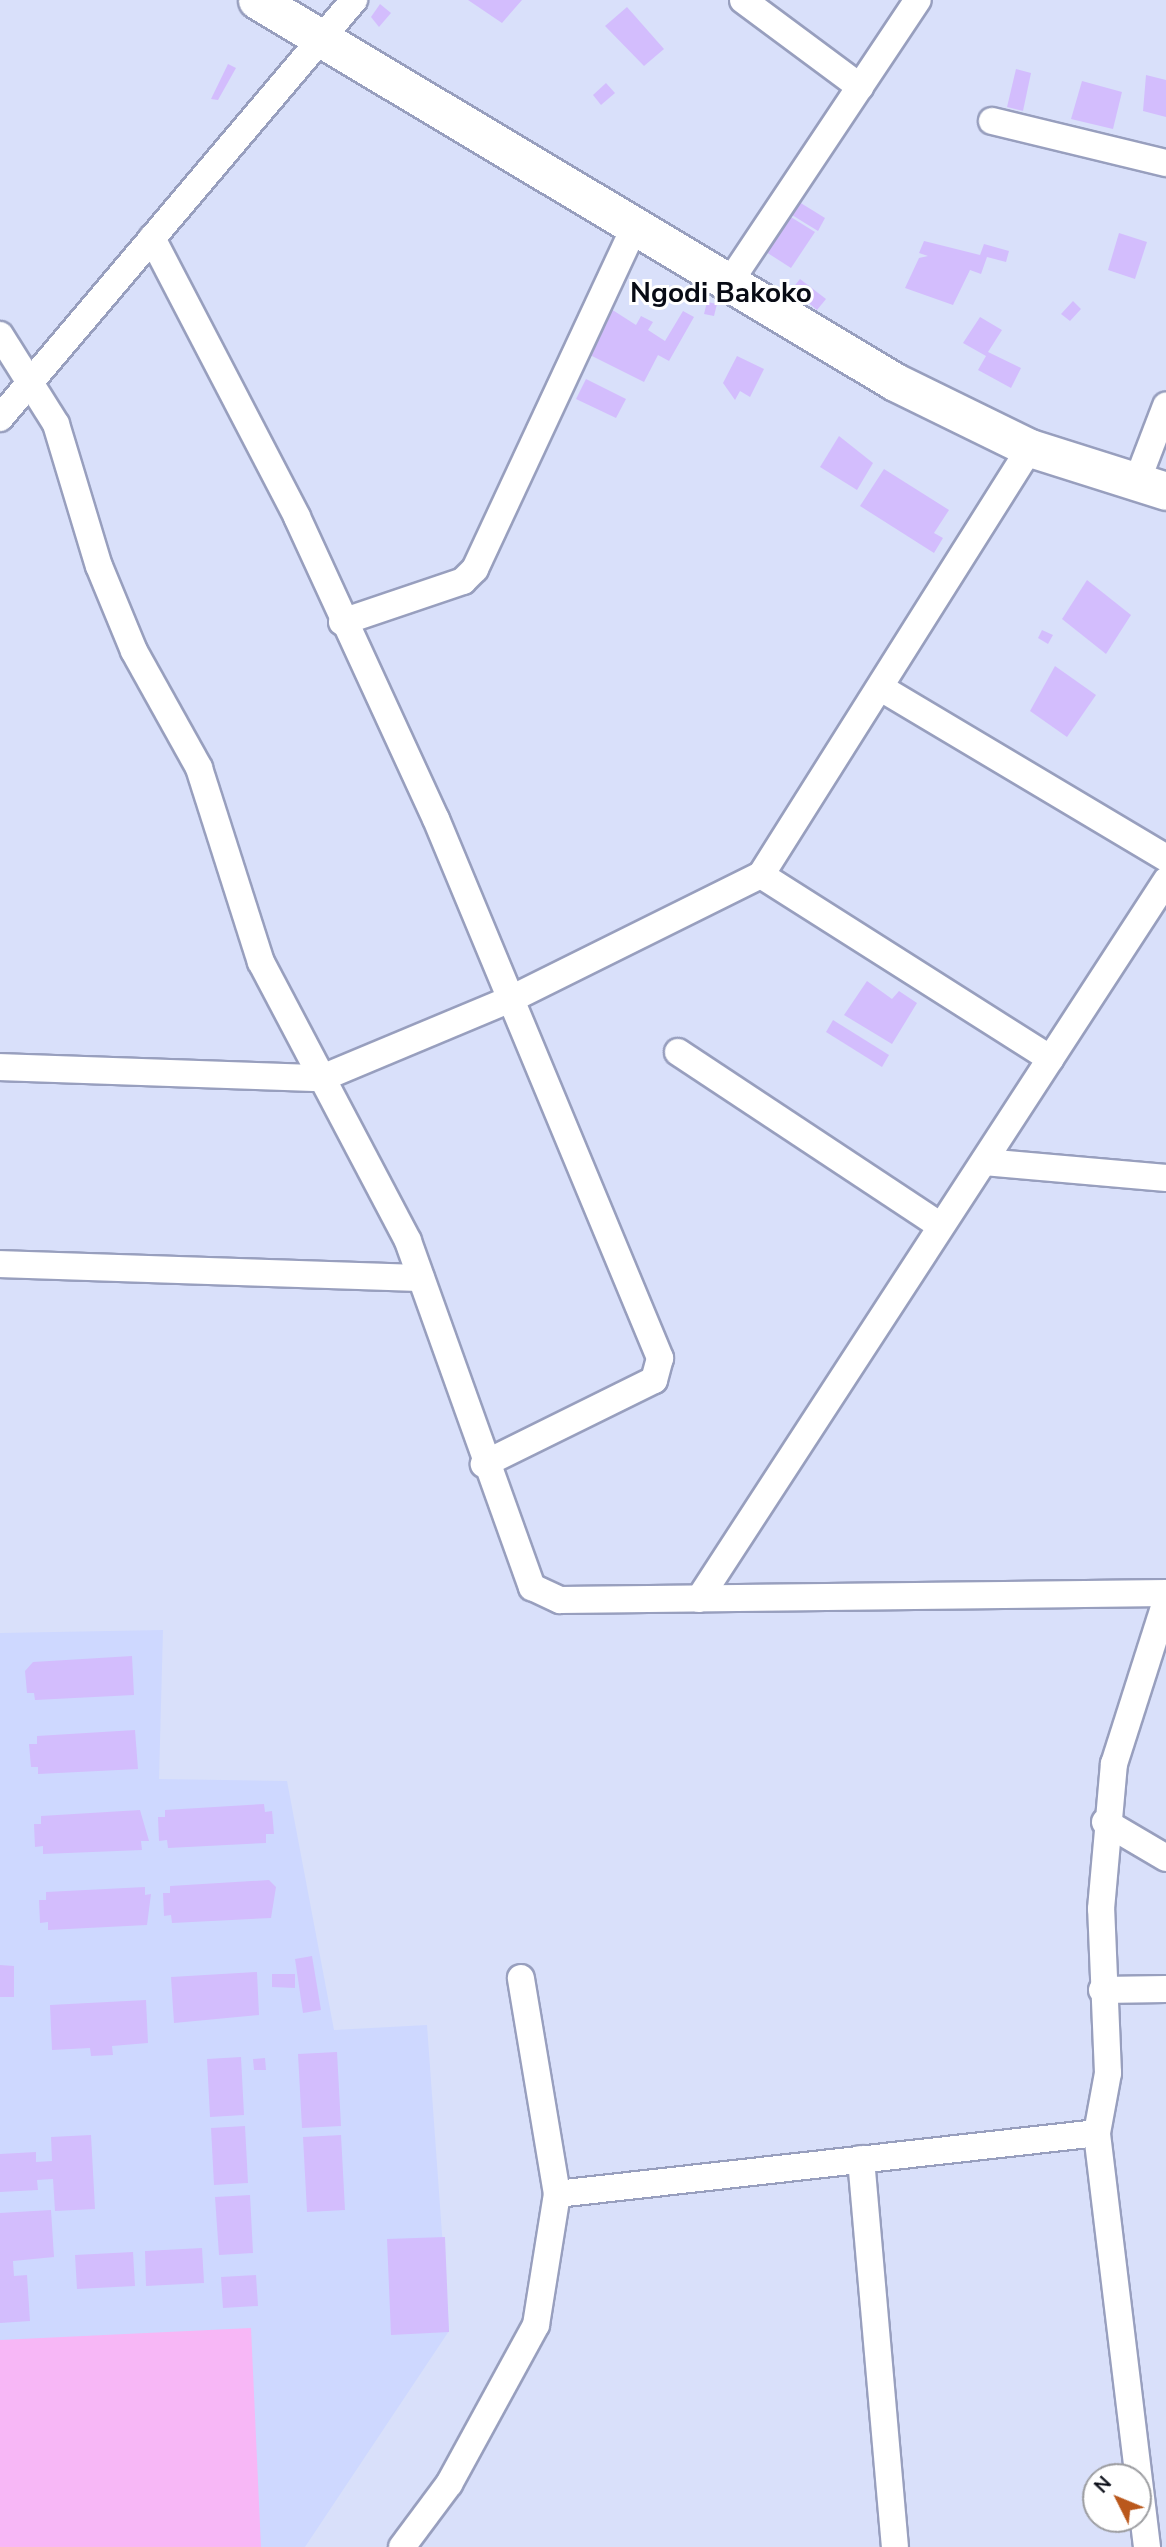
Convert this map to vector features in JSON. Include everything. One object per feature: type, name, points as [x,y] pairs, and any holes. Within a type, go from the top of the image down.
[{"type":"main road","points":[[257,0],[323,37],[895,382],[1030,448],[1151,487]]},
{"type":"street","points":[[0,418],[354,0]]},
{"type":"street","points":[[743,0],[860,87]]},
{"type":"street","points":[[729,283],[918,0]]},
{"type":"street","points":[[992,121],[1166,163]]},
{"type":"street","points":[[342,622],[463,581],[475,569],[635,226]]},
{"type":"street","points":[[152,238],[297,517],[342,622],[436,819],[660,1370],[654,1380],[484,1464]]},
{"type":"street","points":[[0,335],[33,379],[56,424],[99,566],[134,651],[198,768],[261,962],[381,1185],[421,1278],[484,1464],[538,1593],[560,1600],[1166,1593]]},
{"type":"street","points":[[1151,487],[1166,406]]},
{"type":"street","points":[[0,1067],[322,1079],[511,999],[761,875],[1030,448]]},
{"type":"street","points":[[881,688],[1166,858]]},
{"type":"street","points":[[761,875],[1051,1059]]},
{"type":"street","points":[[699,1599],[1166,881]]},
{"type":"street","points":[[678,1052],[941,1226]]},
{"type":"street","points":[[984,1162],[1166,1178]]},
{"type":"street","points":[[0,1264],[421,1278]]},
{"type":"street","points":[[1147,2547],[1097,2133],[1108,2073],[1102,1990],[1105,1822],[1126,1713],[1166,1601]]},
{"type":"street","points":[[1105,1822],[1166,1858]]},
{"type":"street","points":[[402,2547],[449,2484],[536,2325],[557,2194],[521,1978]]},
{"type":"street","points":[[1102,1990],[1166,1989]]},
{"type":"street","points":[[557,2194],[1097,2133]]},
{"type":"street","points":[[861,2159],[895,2547]]},
{"type":"shaded area","points":[[163,1630],[159,1779],[287,1781],[334,2030],[427,2025],[449,2331],[305,2547],[0,2547],[0,1633]]},
{"type":"shaded area","points":[[251,2328],[261,2547],[0,2547],[0,2340]]},
{"type":"building","points":[[468,0],[522,0],[502,23]]},
{"type":"building","points":[[380,4],[391,13],[379,27],[371,17]]},
{"type":"building","points":[[627,7],[664,49],[644,66],[605,26]]},
{"type":"building","points":[[228,64],[236,68],[218,100],[211,99]]},
{"type":"building","points":[[1016,69],[1031,73],[1023,111],[1007,107]]},
{"type":"building","points":[[1146,75],[1166,80],[1166,117],[1143,111]]},
{"type":"building","points":[[1082,81],[1122,92],[1113,129],[1071,119]]},
{"type":"building","points":[[606,83],[615,93],[601,105],[593,95]]},
{"type":"building","points":[[791,197],[825,218],[818,231],[787,212]]},
{"type":"building","points":[[786,214],[815,232],[791,268],[763,250]]},
{"type":"building","points":[[1119,233],[1147,242],[1135,279],[1108,270]]},
{"type":"building","points":[[924,241],[980,255],[984,244],[1009,251],[1006,262],[987,257],[981,274],[970,270],[953,305],[905,288],[919,258],[928,256],[919,253]]},
{"type":"building","points":[[800,279],[826,299],[817,310],[792,289]]},
{"type":"building","points":[[1073,301],[1081,309],[1070,321],[1061,314]]},
{"type":"building","points":[[707,302],[717,304],[714,316],[704,314]]},
{"type":"building","points":[[611,309],[636,325],[641,316],[653,322],[648,330],[665,341],[683,311],[694,317],[669,361],[658,355],[644,382],[588,354]]},
{"type":"building","points":[[980,317],[1002,330],[988,352],[1021,368],[1011,388],[978,370],[986,356],[963,343]]},
{"type":"building","points":[[737,356],[764,369],[750,397],[740,391],[735,400],[723,383]]},
{"type":"building","points":[[586,379],[626,399],[616,418],[576,399]]},
{"type":"building","points":[[839,436],[873,463],[857,490],[820,467]]},
{"type":"building","points":[[884,469],[949,510],[934,533],[943,538],[934,553],[860,506]]},
{"type":"building","points":[[1087,580],[1131,615],[1106,654],[1062,619]]},
{"type":"building","points":[[1042,630],[1053,635],[1048,644],[1038,638]]},
{"type":"building","points":[[1055,666],[1096,695],[1067,737],[1030,711]]},
{"type":"building","points":[[867,981],[892,999],[899,991],[917,1003],[892,1044],[844,1015]]},
{"type":"building","points":[[833,1020],[889,1055],[882,1067],[826,1032]]},
{"type":"building","points":[[132,1656],[134,1695],[35,1700],[34,1693],[27,1693],[25,1671],[33,1662]]},
{"type":"building","points":[[135,1730],[138,1769],[38,1774],[38,1767],[31,1767],[29,1744],[37,1744],[37,1736]]},
{"type":"building","points":[[264,1804],[265,1812],[272,1811],[274,1834],[266,1834],[266,1843],[168,1848],[167,1840],[159,1841],[158,1817],[165,1817],[165,1810]]},
{"type":"building","points":[[140,1810],[149,1841],[141,1841],[142,1850],[43,1854],[43,1846],[35,1847],[34,1824],[41,1824],[41,1816]]},
{"type":"building","points":[[269,1880],[276,1887],[271,1918],[172,1923],[171,1915],[164,1916],[163,1893],[170,1893],[170,1886]]},
{"type":"building","points":[[145,1887],[145,1895],[151,1894],[147,1925],[48,1930],[48,1922],[40,1923],[39,1900],[46,1900],[46,1892]]},
{"type":"building","points":[[312,1956],[321,2010],[303,2013],[295,1959]]},
{"type":"building","points":[[0,1965],[14,1966],[14,1997],[0,1997]]},
{"type":"building","points":[[257,1972],[259,2015],[174,2023],[171,1977]]},
{"type":"building","points":[[272,1974],[295,1974],[295,1988],[272,1987]]},
{"type":"building","points":[[146,2000],[148,2043],[112,2046],[113,2055],[91,2056],[90,2048],[52,2050],[50,2005]]},
{"type":"building","points":[[337,2052],[341,2126],[302,2128],[298,2054]]},
{"type":"building","points":[[241,2057],[244,2115],[210,2117],[207,2059]]},
{"type":"building","points":[[265,2058],[266,2070],[254,2070],[253,2059]]},
{"type":"building","points":[[245,2126],[248,2183],[214,2185],[211,2128]]},
{"type":"building","points":[[91,2135],[95,2209],[55,2211],[53,2179],[37,2180],[38,2190],[0,2192],[0,2154],[36,2152],[36,2162],[52,2161],[51,2137]]},
{"type":"building","points":[[341,2135],[345,2210],[307,2212],[303,2137]]},
{"type":"building","points":[[250,2195],[253,2253],[219,2255],[215,2197]]},
{"type":"building","points":[[51,2210],[54,2257],[13,2261],[14,2276],[27,2275],[30,2321],[0,2323],[0,2213]]},
{"type":"building","points":[[445,2237],[449,2332],[391,2335],[387,2239]]},
{"type":"building","points":[[202,2248],[204,2283],[146,2286],[145,2251]]},
{"type":"building","points":[[133,2252],[135,2286],[77,2289],[75,2255]]},
{"type":"building","points":[[256,2275],[258,2306],[223,2308],[221,2277]]},
{"type":"district","name":"Ngodi Bakoko","points":[[721,293]]}]
